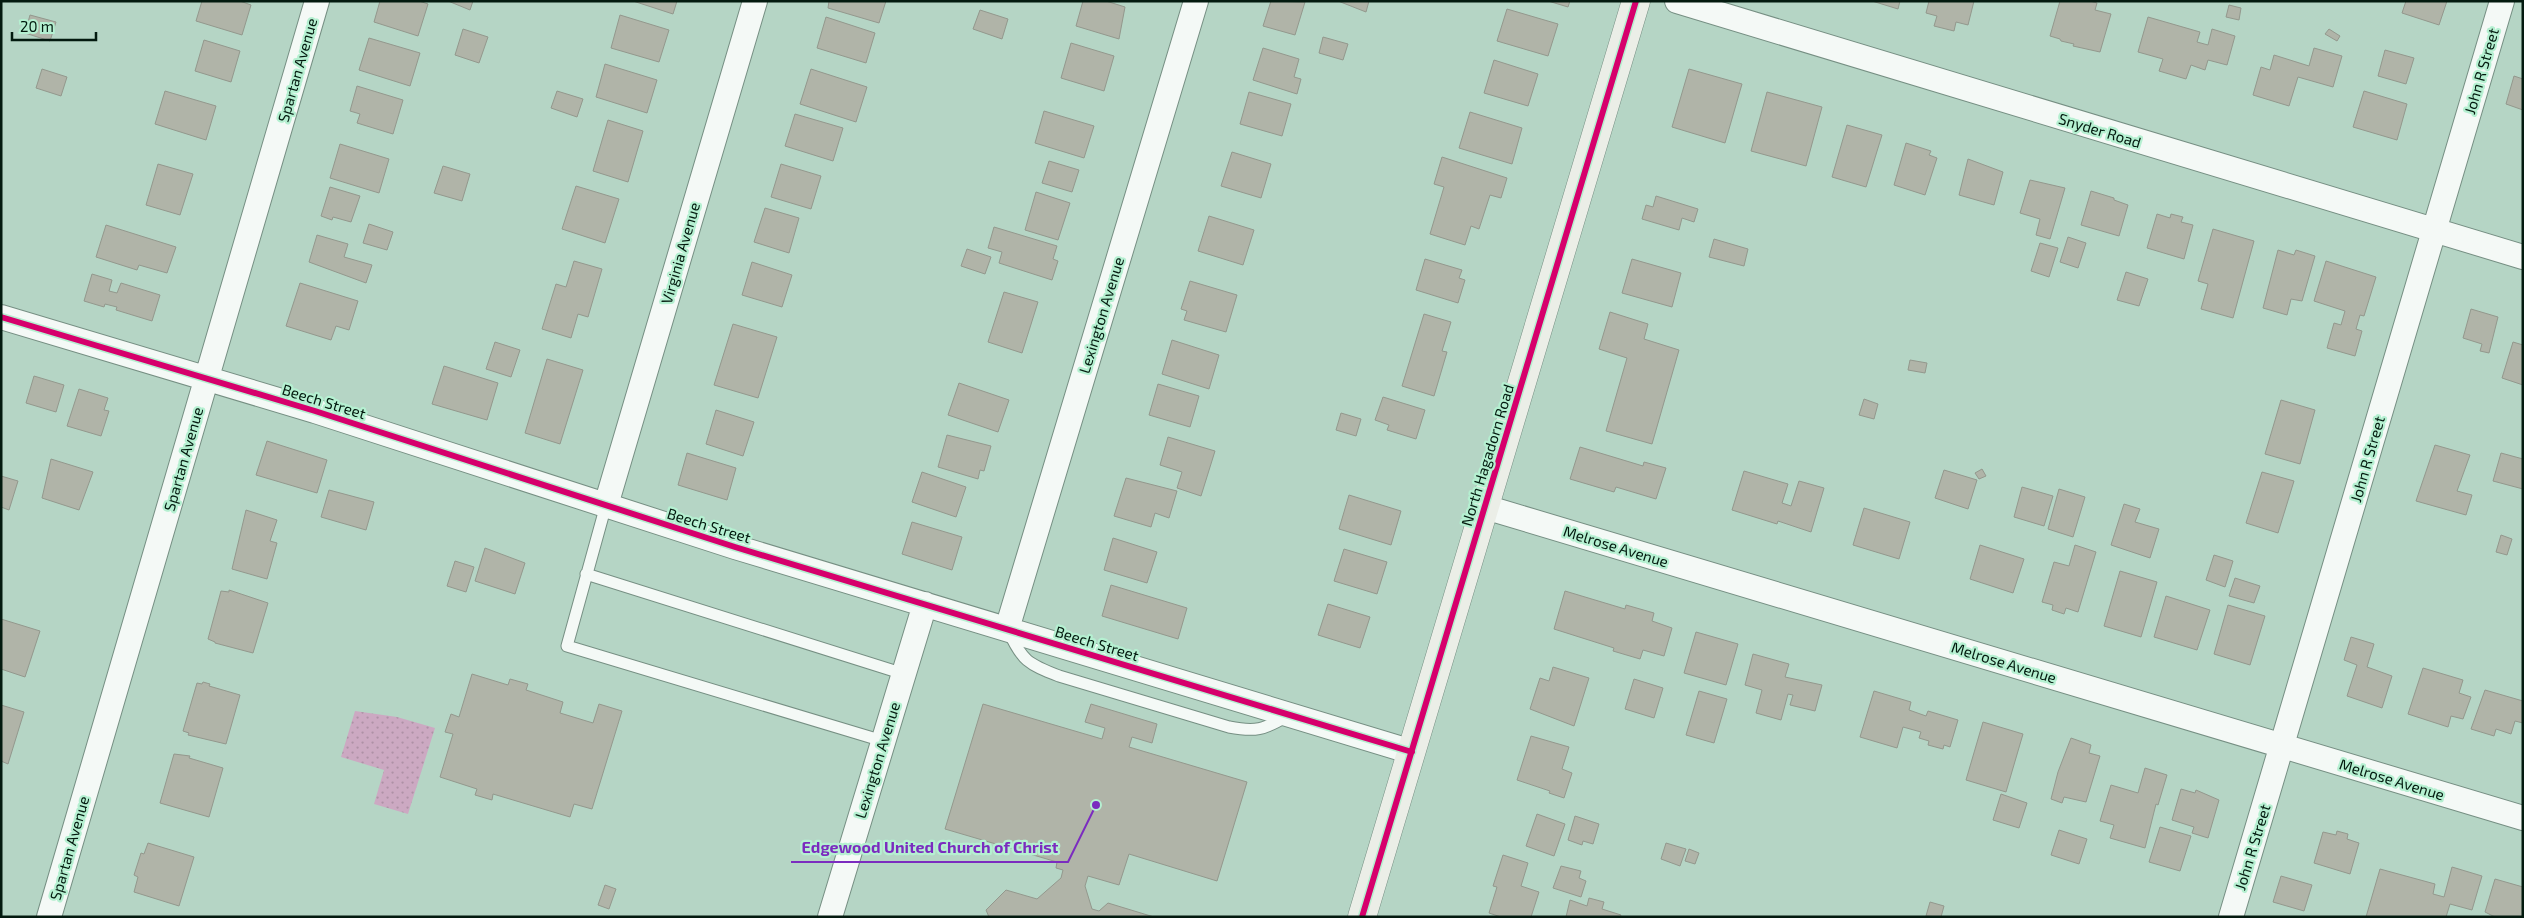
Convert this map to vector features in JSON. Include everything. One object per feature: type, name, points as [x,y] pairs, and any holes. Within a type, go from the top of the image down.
[{"type":"street","name":"Spartan Avenue","points":[[49,917],[317,1]]},
{"type":"street","name":"Virginia Avenue","points":[[606,505],[755,1]]},
{"type":"street","name":"Lexington Avenue","points":[[1007,629],[1196,1]]},
{"type":"street","name":"North Hagadorn Road","points":[[1362,917],[1636,1]]},
{"type":"street","name":"Snyder Road","points":[[1677,1],[2523,257]]},
{"type":"street","name":"John R Street","points":[[2231,917],[2502,1]]},
{"type":"street","name":"Beech Street","points":[[1,317],[482,463],[606,505],[1412,752]]},
{"type":"street","name":"Melrose Avenue","points":[[1485,507],[2523,818]]},
{"type":"street","name":"Lexington Avenue","points":[[830,917],[925,604]]},
{"type":"lane","points":[[606,505],[567,646],[883,741]]},
{"type":"lane","points":[[586,574],[904,674]]},
{"type":"shaded area","points":[[355,711],[397,717],[435,728],[408,814],[374,804],[384,770],[341,757]]},
{"type":"building","points":[[202,1],[240,1],[251,5],[242,35],[196,21]]},
{"type":"building","points":[[380,1],[419,1],[428,4],[418,36],[374,22]]},
{"type":"building","points":[[448,1],[473,1],[470,10]]},
{"type":"building","points":[[633,1],[677,1],[673,14]]},
{"type":"building","points":[[829,1],[886,1],[879,23],[828,8]]},
{"type":"building","points":[[1083,1],[1106,1],[1125,7],[1119,39],[1076,26]]},
{"type":"building","points":[[1271,1],[1305,2],[1295,35],[1263,26]]},
{"type":"building","points":[[1338,1],[1369,1],[1366,12]]},
{"type":"building","points":[[1548,1],[1570,1],[1568,7]]},
{"type":"building","points":[[1872,1],[1900,1],[1898,9]]},
{"type":"building","points":[[1929,1],[1974,1],[1968,25],[1956,22],[1954,31],[1934,26],[1937,16],[1926,13]]},
{"type":"building","points":[[2060,1],[2090,1],[2097,3],[2095,10],[2111,14],[2100,52],[2073,46],[2074,44],[2050,36]]},
{"type":"building","points":[[2406,1],[2447,1],[2439,25],[2402,13]]},
{"type":"building","points":[[2229,5],[2241,8],[2239,20],[2226,17]]},
{"type":"building","points":[[1507,9],[1558,24],[1548,56],[1497,41]]},
{"type":"building","points":[[980,10],[1008,19],[1002,39],[973,29]]},
{"type":"building","points":[[30,15],[56,22],[50,41],[25,33]]},
{"type":"building","points":[[620,15],[669,30],[659,62],[611,48]]},
{"type":"building","points":[[826,17],[875,33],[866,63],[817,48]]},
{"type":"building","points":[[2148,17],[2200,32],[2197,42],[2208,45],[2212,29],[2235,36],[2227,65],[2208,60],[2205,70],[2191,65],[2186,79],[2159,71],[2163,59],[2138,52]]},
{"type":"building","points":[[463,29],[488,37],[479,63],[455,55]]},
{"type":"building","points":[[2329,29],[2340,36],[2337,41],[2325,34]]},
{"type":"building","points":[[1323,37],[1348,44],[1343,60],[1319,53]]},
{"type":"building","points":[[369,38],[420,53],[410,86],[359,70]]},
{"type":"building","points":[[204,40],[240,51],[231,82],[195,71]]},
{"type":"building","points":[[1071,43],[1114,56],[1104,91],[1061,78]]},
{"type":"building","points":[[1263,48],[1299,59],[1294,77],[1301,79],[1297,94],[1253,80]]},
{"type":"building","points":[[2314,48],[2342,56],[2333,87],[2298,77],[2289,106],[2253,95],[2261,67],[2270,70],[2274,55],[2309,66]]},
{"type":"building","points":[[2385,50],[2414,58],[2406,84],[2378,76]]},
{"type":"building","points":[[1494,60],[1538,74],[1528,106],[1484,93]]},
{"type":"building","points":[[605,64],[657,80],[647,113],[596,97]]},
{"type":"building","points":[[42,69],[67,77],[61,96],[36,88]]},
{"type":"building","points":[[811,69],[867,87],[856,122],[800,104]]},
{"type":"building","points":[[1689,69],[1742,84],[1725,143],[1672,127]]},
{"type":"building","points":[[2514,76],[2523,79],[2523,110],[2506,104]]},
{"type":"building","points":[[357,86],[403,100],[393,134],[357,123],[360,114],[350,111]]},
{"type":"building","points":[[165,91],[216,106],[206,140],[155,124]]},
{"type":"building","points":[[557,91],[583,99],[577,117],[551,108]]},
{"type":"building","points":[[2364,91],[2407,104],[2397,140],[2353,127]]},
{"type":"building","points":[[1249,92],[1291,104],[1282,136],[1240,124]]},
{"type":"building","points":[[1767,92],[1822,107],[1806,166],[1751,151]]},
{"type":"building","points":[[1044,111],[1094,126],[1084,158],[1035,143]]},
{"type":"building","points":[[1470,112],[1522,128],[1512,164],[1459,148]]},
{"type":"building","points":[[795,114],[843,128],[833,161],[785,146]]},
{"type":"building","points":[[608,120],[643,131],[628,182],[593,171]]},
{"type":"building","points":[[1847,125],[1882,135],[1866,187],[1832,177]]},
{"type":"building","points":[[1906,143],[1931,151],[1929,155],[1937,158],[1925,195],[1894,185]]},
{"type":"building","points":[[340,144],[389,159],[379,193],[330,178]]},
{"type":"building","points":[[1232,152],[1271,164],[1261,198],[1221,186]]},
{"type":"building","points":[[1442,157],[1507,178],[1501,198],[1490,195],[1479,229],[1471,226],[1465,245],[1430,234],[1444,187],[1434,184]]},
{"type":"building","points":[[1968,159],[2003,172],[1994,205],[1959,195]]},
{"type":"building","points":[[1049,161],[1079,170],[1072,192],[1042,183]]},
{"type":"building","points":[[158,164],[193,174],[180,215],[146,205]]},
{"type":"building","points":[[781,164],[821,176],[811,209],[771,197]]},
{"type":"building","points":[[443,166],[470,174],[462,201],[434,193]]},
{"type":"building","points":[[2030,180],[2065,188],[2050,239],[2036,235],[2040,219],[2020,213]]},
{"type":"building","points":[[576,186],[619,199],[605,243],[562,229]]},
{"type":"building","points":[[330,187],[360,196],[351,222],[333,217],[332,220],[321,216]]},
{"type":"building","points":[[2091,191],[2114,198],[2114,200],[2128,205],[2119,236],[2081,225]]},
{"type":"building","points":[[1036,192],[1070,203],[1058,240],[1025,230]]},
{"type":"building","points":[[1656,196],[1698,209],[1694,222],[1682,218],[1679,230],[1642,219],[1646,205],[1653,207]]},
{"type":"building","points":[[765,208],[799,218],[789,253],[754,242]]},
{"type":"building","points":[[2157,214],[2170,218],[2171,214],[2183,217],[2181,222],[2193,225],[2184,259],[2147,248]]},
{"type":"building","points":[[1209,216],[1254,230],[1243,265],[1198,251]]},
{"type":"building","points":[[369,224],[393,232],[387,250],[363,243]]},
{"type":"building","points":[[106,225],[176,247],[167,273],[139,265],[137,270],[96,257]]},
{"type":"building","points":[[994,227],[1057,246],[1053,259],[1058,261],[1052,280],[999,263],[1002,252],[988,248]]},
{"type":"building","points":[[2213,229],[2254,241],[2233,318],[2201,309],[2208,284],[2198,281]]},
{"type":"building","points":[[317,235],[348,244],[344,257],[372,265],[366,283],[309,262]]},
{"type":"building","points":[[2068,237],[2086,243],[2078,268],[2060,262]]},
{"type":"building","points":[[1714,239],[1748,249],[1744,266],[1709,257]]},
{"type":"building","points":[[2040,243],[2058,248],[2049,277],[2031,271]]},
{"type":"building","points":[[967,249],[991,257],[985,274],[961,266]]},
{"type":"building","points":[[2278,250],[2294,255],[2296,250],[2315,256],[2302,301],[2291,299],[2287,315],[2263,308]]},
{"type":"building","points":[[1425,259],[1462,270],[1459,278],[1465,280],[1458,303],[1416,290]]},
{"type":"building","points":[[1632,259],[1681,273],[1672,307],[1622,293]]},
{"type":"building","points":[[574,261],[602,269],[588,317],[578,314],[571,338],[542,329],[556,284],[566,287]]},
{"type":"building","points":[[2326,261],[2376,277],[2364,316],[2360,315],[2356,329],[2362,331],[2355,356],[2327,348],[2334,323],[2341,325],[2345,311],[2314,301]]},
{"type":"building","points":[[752,262],[792,275],[782,307],[742,295]]},
{"type":"building","points":[[2126,272],[2148,279],[2139,306],[2117,300]]},
{"type":"building","points":[[92,274],[112,280],[109,291],[117,293],[121,283],[160,295],[152,321],[116,310],[117,307],[105,304],[104,307],[84,301]]},
{"type":"building","points":[[1190,281],[1237,295],[1226,332],[1184,320],[1187,311],[1181,309]]},
{"type":"building","points":[[300,283],[358,301],[349,330],[336,326],[331,340],[286,326]]},
{"type":"building","points":[[1004,292],[1038,302],[1022,353],[988,342]]},
{"type":"building","points":[[2471,309],[2498,317],[2489,353],[2480,351],[2482,344],[2463,338]]},
{"type":"building","points":[[1610,312],[1648,324],[1644,339],[1679,350],[1652,444],[1606,431],[1627,358],[1599,349]]},
{"type":"building","points":[[1424,314],[1451,322],[1442,351],[1447,352],[1434,396],[1402,386]]},
{"type":"building","points":[[733,324],[777,337],[758,398],[714,385]]},
{"type":"building","points":[[1172,340],[1219,355],[1209,389],[1162,374]]},
{"type":"building","points":[[495,342],[520,350],[511,377],[486,369]]},
{"type":"building","points":[[2513,342],[2523,345],[2523,385],[2502,378]]},
{"type":"building","points":[[547,359],[583,370],[560,444],[525,433]]},
{"type":"building","points":[[1910,360],[1927,363],[1925,373],[1908,370]]},
{"type":"building","points":[[444,366],[498,383],[487,420],[432,404]]},
{"type":"building","points":[[34,376],[64,385],[56,412],[26,403]]},
{"type":"building","points":[[959,383],[1009,400],[998,432],[948,415]]},
{"type":"building","points":[[1158,384],[1199,396],[1190,427],[1149,415]]},
{"type":"building","points":[[79,389],[108,398],[104,410],[109,411],[101,436],[67,426]]},
{"type":"building","points":[[1383,397],[1425,410],[1416,439],[1387,430],[1389,425],[1375,420]]},
{"type":"building","points":[[1864,399],[1878,404],[1874,419],[1859,415]]},
{"type":"building","points":[[2281,400],[2315,410],[2300,464],[2265,454]]},
{"type":"building","points":[[716,410],[754,422],[743,456],[706,444]]},
{"type":"building","points":[[1341,413],[1361,419],[1356,436],[1336,430]]},
{"type":"building","points":[[947,435],[991,446],[984,471],[980,470],[978,479],[938,467]]},
{"type":"building","points":[[1168,437],[1215,451],[1201,496],[1177,488],[1182,472],[1160,465]]},
{"type":"building","points":[[267,441],[327,460],[317,493],[256,475]]},
{"type":"building","points":[[2435,445],[2470,455],[2457,491],[2472,495],[2466,515],[2416,501]]},
{"type":"building","points":[[1580,447],[1643,466],[1644,462],[1666,468],[1656,499],[1616,487],[1614,492],[1570,479]]},
{"type":"building","points":[[687,453],[736,468],[727,500],[678,485]]},
{"type":"building","points":[[2501,453],[2523,459],[2523,489],[2493,481]]},
{"type":"building","points":[[51,459],[93,472],[79,510],[42,498]]},
{"type":"building","points":[[1982,469],[1986,476],[1979,479],[1975,473]]},
{"type":"building","points":[[1944,470],[1977,480],[1968,509],[1935,498]]},
{"type":"building","points":[[1744,471],[1788,484],[1782,503],[1791,506],[1799,481],[1824,488],[1811,532],[1778,521],[1777,524],[1732,510]]},
{"type":"building","points":[[922,472],[966,487],[956,517],[912,502]]},
{"type":"building","points":[[2262,472],[2294,481],[2278,533],[2246,523]]},
{"type":"building","points":[[1,476],[18,481],[9,510],[1,507]]},
{"type":"building","points":[[1126,478],[1177,491],[1169,518],[1155,513],[1151,527],[1114,516]]},
{"type":"building","points":[[2022,487],[2053,496],[2044,526],[2014,517]]},
{"type":"building","points":[[2059,489],[2085,497],[2073,537],[2048,529]]},
{"type":"building","points":[[329,490],[374,502],[366,530],[321,517]]},
{"type":"building","points":[[1349,495],[1401,511],[1391,545],[1339,529]]},
{"type":"building","points":[[2124,504],[2140,509],[2135,522],[2159,529],[2150,558],[2111,545]]},
{"type":"building","points":[[1864,508],[1910,522],[1899,559],[1853,545]]},
{"type":"building","points":[[246,510],[277,520],[270,541],[277,543],[267,579],[232,569]]},
{"type":"building","points":[[912,522],[962,537],[952,570],[902,554]]},
{"type":"building","points":[[2501,535],[2512,539],[2507,555],[2496,552]]},
{"type":"building","points":[[1113,538],[1157,552],[1147,583],[1104,570]]},
{"type":"building","points":[[1980,545],[2024,559],[2013,593],[1970,579]]},
{"type":"building","points":[[2075,545],[2096,552],[2078,612],[2066,608],[2064,614],[2052,610],[2053,605],[2042,602],[2054,562],[2069,566]]},
{"type":"building","points":[[485,548],[525,563],[515,594],[475,581]]},
{"type":"building","points":[[1344,549],[1387,562],[1377,594],[1334,581]]},
{"type":"building","points":[[2214,555],[2233,561],[2225,587],[2206,580]]},
{"type":"building","points":[[455,561],[474,567],[466,592],[447,586]]},
{"type":"building","points":[[2120,571],[2157,582],[2141,637],[2104,626]]},
{"type":"building","points":[[2235,578],[2260,586],[2254,603],[2229,596]]},
{"type":"building","points":[[1111,585],[1187,608],[1178,639],[1102,616]]},
{"type":"building","points":[[229,590],[268,603],[253,653],[215,643],[208,639],[221,591],[229,592]]},
{"type":"building","points":[[1565,591],[1625,609],[1626,605],[1654,613],[1652,621],[1672,628],[1664,656],[1643,650],[1640,659],[1613,651],[1614,648],[1554,629]]},
{"type":"building","points":[[2166,596],[2210,610],[2197,650],[2154,637]]},
{"type":"building","points":[[1328,604],[1370,617],[1360,648],[1318,635]]},
{"type":"building","points":[[2228,605],[2265,616],[2250,665],[2214,654]]},
{"type":"building","points":[[1,619],[40,631],[25,677],[1,669]]},
{"type":"building","points":[[1696,632],[1738,644],[1726,685],[1684,673]]},
{"type":"building","points":[[2351,637],[2374,644],[2367,667],[2392,676],[2382,708],[2347,696],[2357,665],[2344,660]]},
{"type":"building","points":[[1753,654],[1789,664],[1785,677],[1822,685],[1815,711],[1790,705],[1793,695],[1788,694],[1781,720],[1756,713],[1762,690],[1745,685]]},
{"type":"building","points":[[1553,667],[1589,678],[1574,726],[1530,709],[1540,678],[1549,681]]},
{"type":"building","points":[[2423,668],[2463,680],[2459,693],[2471,697],[2463,719],[2451,716],[2448,727],[2408,714]]},
{"type":"building","points":[[472,674],[508,685],[510,679],[528,684],[526,690],[563,702],[560,713],[593,723],[599,704],[622,711],[592,809],[574,804],[570,817],[493,794],[492,800],[475,795],[477,789],[440,777],[453,734],[445,732],[451,714],[459,717]]},
{"type":"building","points":[[1634,679],[1663,688],[1654,718],[1625,709]]},
{"type":"building","points":[[203,682],[210,684],[209,686],[240,695],[226,744],[188,735],[189,733],[183,731],[197,683],[202,684]]},
{"type":"building","points":[[2485,690],[2523,701],[2523,723],[2515,721],[2511,734],[2496,729],[2494,736],[2471,729]]},
{"type":"building","points":[[1699,691],[1727,699],[1714,743],[1686,735]]},
{"type":"building","points":[[1874,691],[1911,702],[1909,710],[1926,716],[1928,711],[1958,720],[1950,747],[1944,745],[1943,749],[1928,745],[1929,741],[1919,738],[1921,732],[1903,727],[1897,748],[1860,737]]},
{"type":"building","points":[[983,704],[1102,739],[1105,728],[1085,722],[1091,704],[1157,724],[1152,743],[1132,737],[1129,747],[1247,782],[1217,881],[1129,854],[1119,885],[1088,876],[1085,886],[1092,909],[1099,911],[1108,903],[1154,917],[989,917],[986,910],[1006,890],[1037,899],[1061,878],[1063,870],[1056,868],[1057,862],[945,829]]},
{"type":"building","points":[[1,705],[24,712],[8,764],[1,761]]},
{"type":"building","points":[[1983,722],[2023,734],[2006,792],[1966,780]]},
{"type":"building","points":[[1531,736],[1569,747],[1562,769],[1572,773],[1564,798],[1549,793],[1550,791],[1517,780]]},
{"type":"building","points":[[2071,738],[2091,745],[2089,753],[2100,756],[2086,802],[2064,797],[2062,803],[2051,799],[2058,772]]},
{"type":"building","points":[[174,754],[190,756],[189,758],[223,768],[209,817],[160,803]]},
{"type":"building","points":[[2145,768],[2167,775],[2158,805],[2156,804],[2145,848],[2110,838],[2114,825],[2100,821],[2111,785],[2138,793]]},
{"type":"building","points":[[2181,789],[2195,793],[2196,790],[2219,800],[2208,838],[2192,833],[2194,827],[2172,820]]},
{"type":"building","points":[[2001,794],[2027,803],[2019,828],[1993,820]]},
{"type":"building","points":[[1537,814],[1565,824],[1554,856],[1526,846]]},
{"type":"building","points":[[1575,816],[1599,824],[1593,844],[1583,841],[1582,845],[1568,840]]},
{"type":"building","points":[[2160,827],[2191,836],[2180,871],[2149,862]]},
{"type":"building","points":[[2059,830],[2087,839],[2079,864],[2051,855]]},
{"type":"building","points":[[2337,831],[2348,834],[2347,839],[2359,843],[2350,874],[2314,863],[2323,832],[2336,835]]},
{"type":"building","points":[[148,843],[194,857],[179,906],[134,892],[138,877],[134,875],[141,853],[144,854]]},
{"type":"building","points":[[1666,843],[1686,849],[1680,866],[1661,859]]},
{"type":"building","points":[[1689,849],[1699,853],[1695,864],[1685,861]]},
{"type":"building","points":[[1503,855],[1528,863],[1521,886],[1539,892],[1531,917],[1501,917],[1489,913],[1497,887],[1493,886]]},
{"type":"building","points":[[1561,866],[1581,871],[1579,878],[1586,881],[1581,897],[1553,888]]},
{"type":"building","points":[[2452,867],[2482,876],[2472,910],[2450,904],[2446,917],[2366,917],[2380,869],[2435,884],[2433,894],[2444,897]]},
{"type":"building","points":[[2281,876],[2312,885],[2304,911],[2273,902]]},
{"type":"building","points":[[2495,879],[2523,887],[2523,917],[2495,917],[2485,912]]},
{"type":"building","points":[[605,885],[616,889],[609,909],[598,905]]},
{"type":"building","points":[[1589,898],[1604,902],[1602,909],[1621,915],[1620,917],[1566,917],[1570,900],[1587,906]]},
{"type":"building","points":[[1930,902],[1944,906],[1941,917],[1926,916]]},
{"type":"cycle path","points":[[1362,917],[1636,1]]},
{"type":"cycle path","points":[[1,317],[315,411],[735,547],[1412,752]]},
{"type":"place","name":"Edgewood United Church of Christ","points":[[1096,805]]}]
